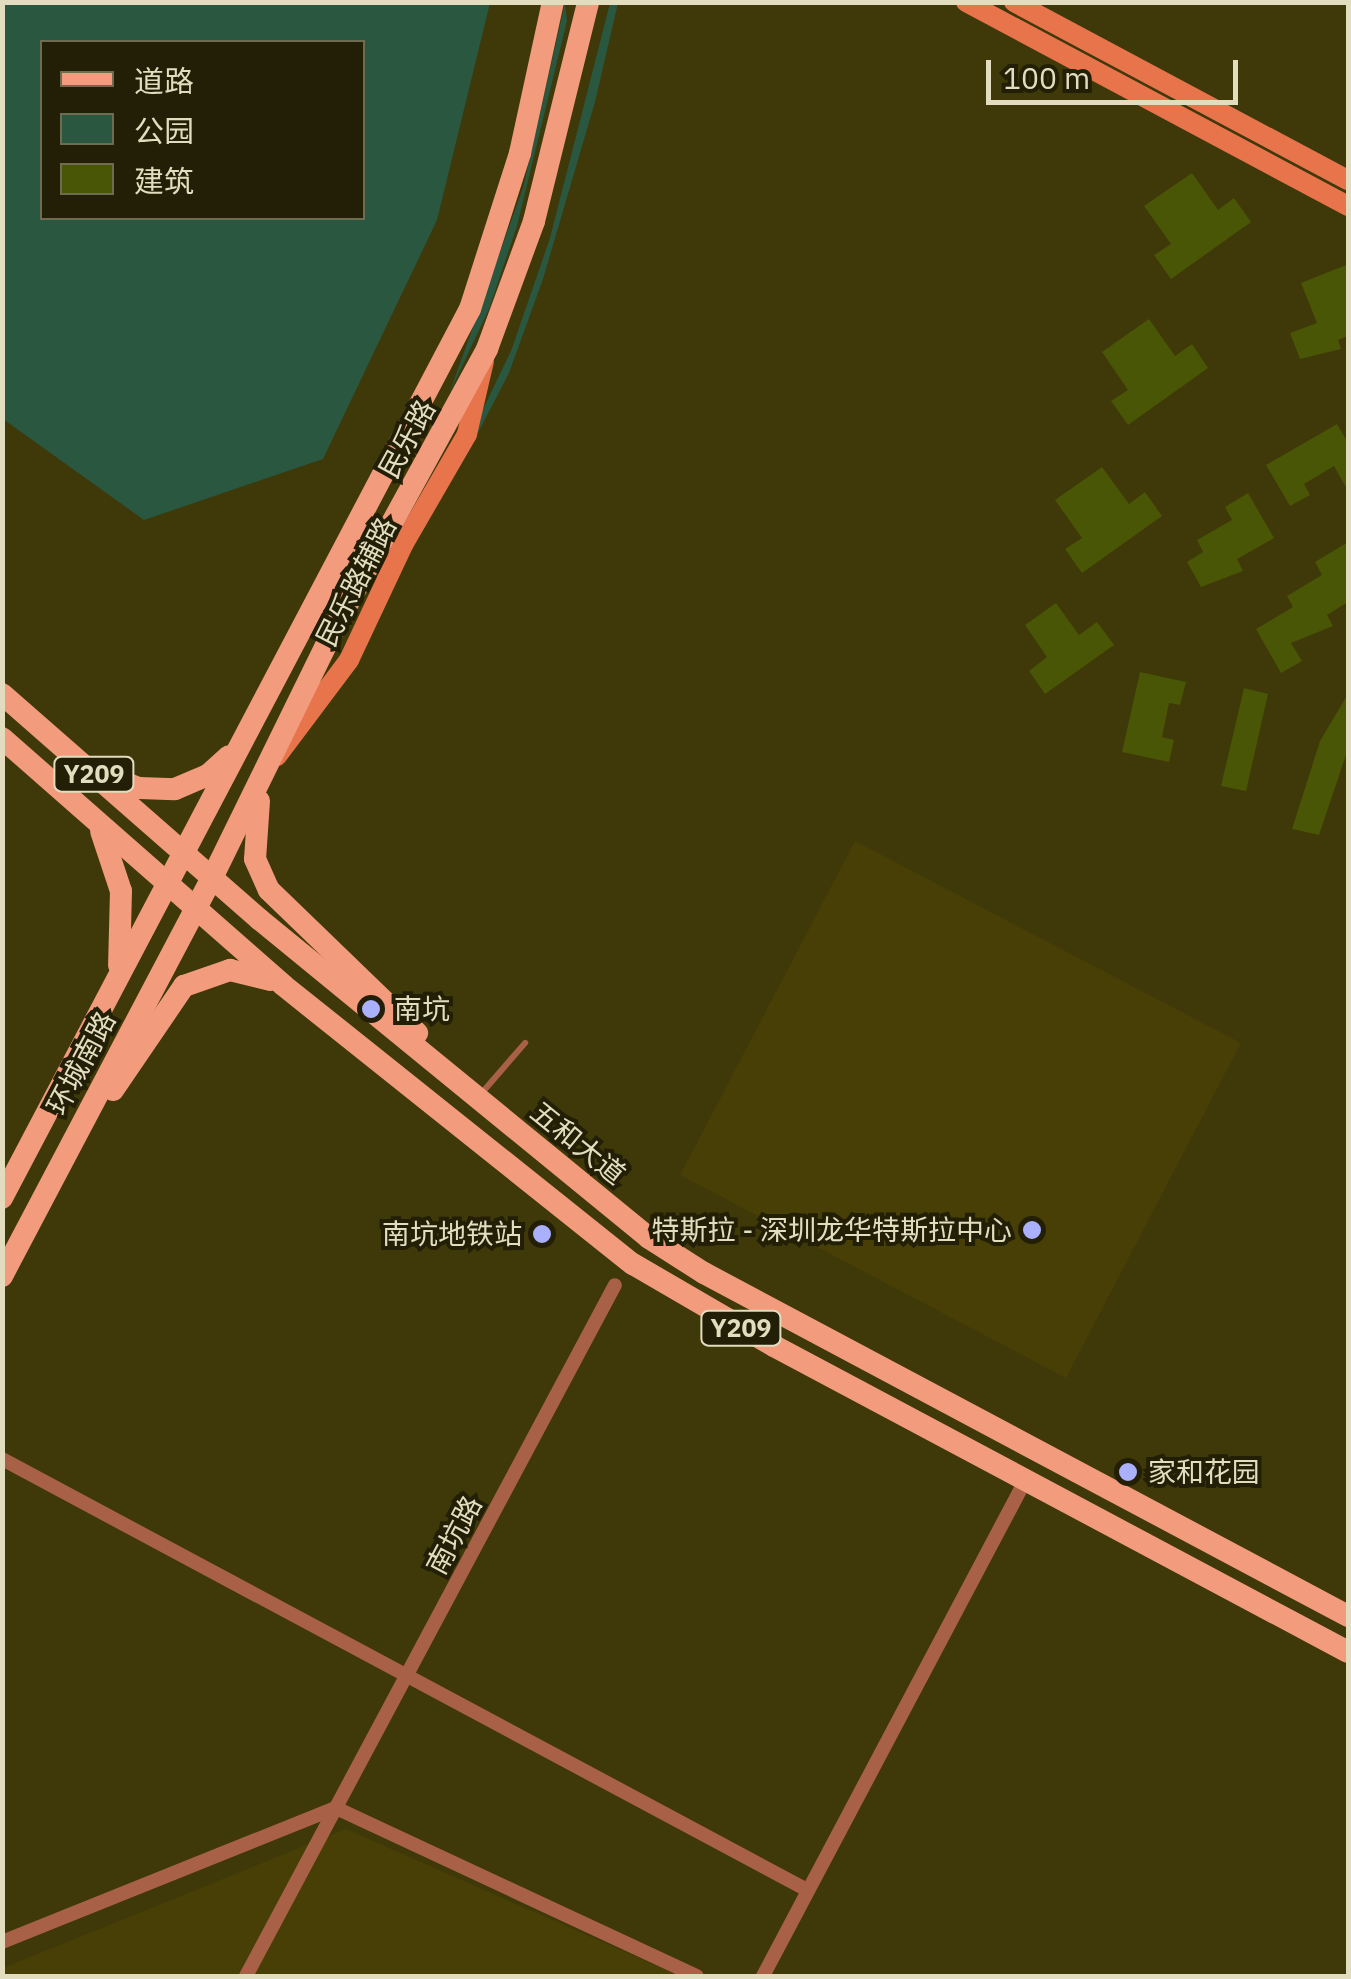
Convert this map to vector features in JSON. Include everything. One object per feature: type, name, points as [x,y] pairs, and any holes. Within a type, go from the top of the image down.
[{"type":"main road","name":"民乐路","points":[[185,854],[470,309],[516,170],[553,2]]},
{"type":"main road","name":"民乐路","points":[[212,878],[487,349],[534,221],[588,2]]},
{"type":"main road","points":[[966,2],[1348,206]]},
{"type":"main road","points":[[1014,2],[1348,180]]},
{"type":"main road","name":"民乐路辅路","points":[[266,769],[331,688],[395,583],[467,434],[487,349]]},
{"type":"main road","name":"五和大道","points":[[2,694],[212,878],[558,1169],[704,1273],[1348,1616]]},
{"type":"main road","name":"Y209","points":[[2,738],[283,985],[633,1264],[1025,1481],[1348,1652]]},
{"type":"main road","points":[[75,758],[139,788],[175,789],[208,775],[246,738]]},
{"type":"main road","points":[[266,769],[253,841],[269,890],[360,973],[477,1098]]},
{"type":"main road","points":[[87,812],[106,839],[121,890],[125,921],[112,993]]},
{"type":"main road","name":"环城南路","points":[[2,1198],[185,854]]},
{"type":"main road","name":"环城南路","points":[[2,1276],[212,878]]},
{"type":"main road","points":[[51,1107],[83,1124],[184,986],[230,970],[283,985]]},
{"type":"street","name":"南坑路","points":[[246,1976],[615,1286]]},
{"type":"street","points":[[2,1459],[808,1890]]},
{"type":"street","points":[[763,1976],[1025,1481]]},
{"type":"street","points":[[2,1942],[336,1808],[697,1976]]},
{"type":"lane","points":[[477,1098],[525,1043]]},
{"type":"shaded area","points":[[855,841],[1241,1043],[1066,1378],[680,1175]]},
{"type":"shaded area","points":[[346,1829],[680,1976],[3,1976],[3,1968]]},
{"type":"green space","points":[[3,2],[490,3],[437,220],[323,459],[144,520],[3,419]]},
{"type":"green space","points":[[565,3],[567,21],[517,226],[489,309],[449,394],[523,188]]},
{"type":"green space","points":[[610,3],[618,3],[595,102],[543,279],[509,373],[466,456],[462,453],[511,351],[550,238]]},
{"type":"building","points":[[1192,173],[1218,210],[1234,198],[1251,222],[1171,279],[1154,255],[1171,244],[1144,206]]},
{"type":"building","points":[[1346,265],[1348,336],[1338,340],[1341,349],[1300,359],[1290,333],[1317,323],[1301,283]]},
{"type":"building","points":[[1149,319],[1175,356],[1192,344],[1208,368],[1128,425],[1111,401],[1128,390],[1102,352]]},
{"type":"building","points":[[1337,424],[1348,443],[1348,491],[1334,466],[1304,484],[1310,495],[1290,506],[1266,465]]},
{"type":"building","points":[[1102,467],[1129,504],[1145,492],[1162,516],[1082,573],[1065,549],[1082,538],[1055,500]]},
{"type":"building","points":[[1248,493],[1274,538],[1237,559],[1243,571],[1201,587],[1187,562],[1203,552],[1197,540],[1232,520],[1225,507]]},
{"type":"building","points":[[1348,542],[1348,602],[1327,615],[1333,626],[1291,643],[1302,661],[1281,673],[1256,629],[1293,607],[1287,596],[1322,575],[1315,562]]},
{"type":"building","points":[[1056,603],[1079,635],[1097,622],[1114,645],[1045,694],[1029,671],[1047,657],[1025,625]]},
{"type":"building","points":[[1140,672],[1186,682],[1180,705],[1169,703],[1162,737],[1174,740],[1169,762],[1122,752]]},
{"type":"building","points":[[1244,688],[1268,694],[1246,791],[1221,786]]},
{"type":"building","points":[[1348,694],[1348,749],[1319,835],[1292,829],[1320,741]]},
{"type":"place","name":"南坑","points":[[371,1009]]},
{"type":"place","name":"特斯拉 - 深圳龙华特斯拉中心","points":[[1032,1230]]},
{"type":"place","name":"南坑地铁站","points":[[542,1234]]},
{"type":"place","name":"家和花园","points":[[1128,1472]]}]
